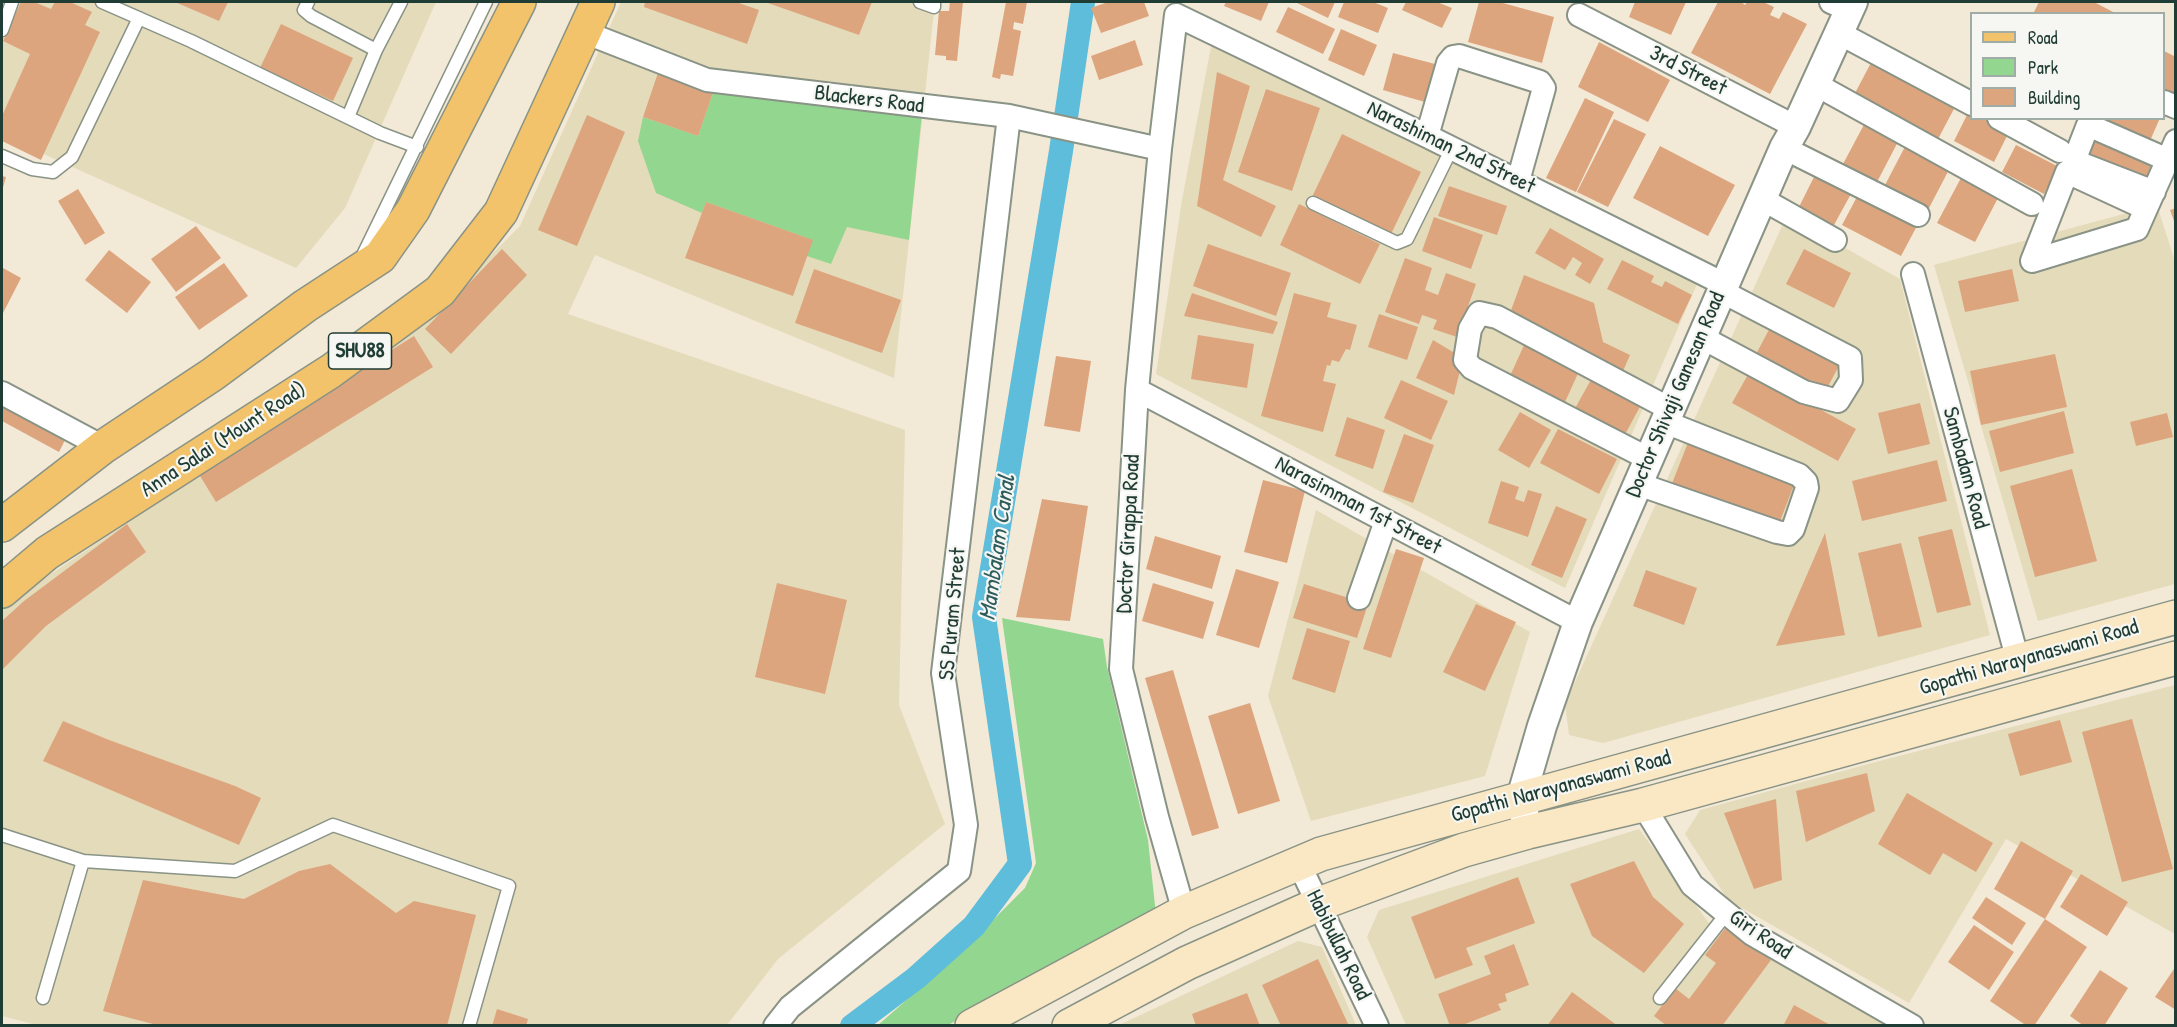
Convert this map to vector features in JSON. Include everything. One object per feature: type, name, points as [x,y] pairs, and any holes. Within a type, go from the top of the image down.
[{"type":"main road","points":[[2,525],[103,447],[213,374],[305,306],[380,257],[413,210],[519,2]]},
{"type":"main road","name":"Anna Salai (Mount Road)","points":[[2,591],[47,553],[331,371],[440,291],[501,212],[598,2]]},
{"type":"main road","name":"Gopathi Narayanaswami Road","points":[[972,1026],[1184,912],[1322,854],[2175,617]]},
{"type":"main road","name":"Gopathi Narayanaswami Road","points":[[1069,1026],[1187,963],[1319,904],[1464,850],[1528,832],[1643,805],[2175,657]]},
{"type":"main road","points":[[1109,954],[1130,993]]},
{"type":"street","name":"Doctor Shivaji Ganesan Road","points":[[1521,798],[1542,726],[1578,622],[1701,337],[1815,84],[1843,11]]},
{"type":"street","points":[[1843,11],[1970,103]]},
{"type":"street","name":"Narashiman 2nd Street","points":[[1176,15],[1452,148],[1723,288],[1850,358],[1851,380],[1838,401],[1804,392],[1701,337]]},
{"type":"street","name":"Doctor Girappa Road","points":[[1176,15],[1160,149],[1137,390],[1121,669],[1157,817],[1184,912]]},
{"type":"street","name":"3rd Street","points":[[1579,15],[1918,215]]},
{"type":"street","name":"Blackers Road","points":[[584,32],[707,80],[1009,117],[1160,149]]},
{"type":"street","points":[[1427,136],[1448,63],[1453,57],[1460,56],[1540,82],[1543,85],[1543,92],[1518,182]]},
{"type":"street","points":[[1815,84],[2032,204]]},
{"type":"street","name":"SS Puram Street","points":[[775,1026],[790,1007],[959,871],[966,825],[943,673],[1009,117]]},
{"type":"street","points":[[2003,120],[2060,151]]},
{"type":"street","points":[[2150,200],[2067,172],[2032,261],[2137,229],[2150,200],[2171,150],[2088,125],[2074,161],[2150,200]]},
{"type":"street","points":[[1762,199],[1835,240]]},
{"type":"street","name":"Sambadam Road","points":[[1913,274],[2018,662]]},
{"type":"street","points":[[1479,313],[1497,317],[1667,416],[1799,475],[1808,488],[1794,529],[1788,534],[1777,532],[1643,471],[1472,368],[1465,360],[1470,329],[1479,313]]},
{"type":"street","name":"Narasimman 1st Street","points":[[1137,390],[1578,622]]},
{"type":"street","points":[[2,393],[103,447]]},
{"type":"street","points":[[1359,598],[1386,521]]},
{"type":"street","points":[[1521,798],[1528,832]]},
{"type":"street","name":"Giri Road","points":[[1643,805],[1692,885],[1727,914],[1752,934],[1912,1026]]},
{"type":"street","name":"Habibullah Road","points":[[1299,864],[1377,1026]]},
{"type":"lane","points":[[2,30],[12,2]]},
{"type":"lane","points":[[102,2],[380,133],[417,147]]},
{"type":"lane","points":[[308,2],[304,10],[311,16],[376,50]]},
{"type":"lane","points":[[348,117],[376,50],[400,2]]},
{"type":"lane","points":[[353,276],[486,2]]},
{"type":"lane","points":[[920,2],[934,7],[934,2]]},
{"type":"lane","points":[[2,156],[32,169],[53,172],[72,157],[139,18]]},
{"type":"lane","points":[[1312,203],[1397,243],[1407,239],[1452,148]]},
{"type":"lane","points":[[2,835],[83,861],[235,872],[333,825],[509,886],[469,1026]]},
{"type":"lane","points":[[43,998],[83,861]]},
{"type":"lane","points":[[1660,998],[1727,914]]},
{"type":"shaded area","points":[[2,2],[436,2],[345,208],[296,268],[2,137]]},
{"type":"shaded area","points":[[621,2],[935,2],[894,378],[595,255],[568,314],[905,430],[899,705],[945,824],[778,959],[727,1025],[40,1026],[2,1016],[2,607],[421,325],[520,226]]},
{"type":"shaded area","points":[[1213,36],[1704,268],[1565,588],[1156,374],[1182,200]]},
{"type":"shaded area","points":[[2157,205],[2176,265],[2175,584],[2038,621],[1934,265]]},
{"type":"shaded area","points":[[1787,215],[1900,279],[1990,635],[1603,743],[1569,735],[1565,704]]},
{"type":"shaded area","points":[[1316,510],[1530,632],[1485,776],[1311,821],[1268,696]]},
{"type":"shaded area","points":[[2175,685],[2175,934],[2006,839],[1909,1003],[1728,900],[1685,834],[1700,810]]},
{"type":"shaded area","points":[[1639,829],[1709,923],[1885,1025],[1406,1025],[1367,937],[1379,910]]},
{"type":"shaded area","points":[[1298,941],[1322,947],[1356,1025],[1117,1026]]},
{"type":"green space","points":[[715,87],[922,113],[909,240],[847,227],[831,264],[807,256],[807,238],[706,202],[702,213],[656,193],[638,141],[643,117],[698,136]]},
{"type":"green space","points":[[1002,618],[1103,639],[1107,667],[1148,840],[1156,915],[948,1025],[877,1026],[961,952],[1025,888],[1036,863]]},
{"type":"building","points":[[21,2],[34,2],[51,9],[55,2],[70,2],[92,12],[85,25],[100,32],[41,160],[2,141],[2,116],[30,54],[3,41]]},
{"type":"building","points":[[175,2],[228,2],[219,21]]},
{"type":"building","points":[[645,2],[736,2],[759,10],[747,44],[644,7]]},
{"type":"building","points":[[765,2],[872,2],[859,35]]},
{"type":"building","points":[[950,2],[963,2],[957,61],[946,60],[946,56],[935,55],[939,11],[949,11]]},
{"type":"building","points":[[1006,2],[1027,2],[1023,24],[1014,22],[1013,29],[1021,31],[1013,76],[1001,74],[1000,79],[992,77]]},
{"type":"building","points":[[1108,2],[1144,2],[1149,16],[1101,33],[1091,8]]},
{"type":"building","points":[[1226,2],[1269,2],[1261,21],[1224,6]]},
{"type":"building","points":[[1295,2],[1335,2],[1328,18]]},
{"type":"building","points":[[1344,2],[1373,2],[1388,8],[1378,33],[1338,17]]},
{"type":"building","points":[[1406,2],[1437,2],[1452,8],[1442,28],[1402,10]]},
{"type":"building","points":[[1479,2],[1499,2],[1554,17],[1542,63],[1468,42]]},
{"type":"building","points":[[1635,2],[1686,2],[1671,35],[1629,17]]},
{"type":"building","points":[[1718,2],[1741,2],[1745,5],[1747,2],[1763,2],[1774,7],[1770,15],[1779,19],[1783,12],[1807,24],[1770,94],[1691,53]]},
{"type":"building","points":[[2039,2],[2094,2],[2113,12],[2034,12]]},
{"type":"building","points":[[1288,7],[1335,29],[1323,54],[1276,32]]},
{"type":"building","points":[[281,24],[353,58],[333,101],[260,68]]},
{"type":"building","points":[[1341,29],[1377,45],[1364,76],[1328,60]]},
{"type":"building","points":[[1135,40],[1143,65],[1099,80],[1091,56]]},
{"type":"building","points":[[1599,42],[1670,80],[1648,122],[1578,87]]},
{"type":"building","points":[[2165,52],[2176,57],[2176,101],[2165,98]]},
{"type":"building","points":[[1393,53],[1435,64],[1425,102],[1383,90]]},
{"type":"building","points":[[1873,59],[1957,103],[1937,141],[1853,97]]},
{"type":"building","points":[[660,67],[715,87],[698,136],[643,117]]},
{"type":"building","points":[[1217,72],[1250,86],[1223,180],[1276,206],[1261,237],[1197,206]]},
{"type":"building","points":[[1266,89],[1320,108],[1292,191],[1238,172]]},
{"type":"building","points":[[1585,98],[1614,112],[1576,192],[1546,178]]},
{"type":"building","points":[[1969,111],[1970,120],[1987,120],[2009,132],[1994,162],[1954,141]]},
{"type":"building","points":[[587,115],[625,132],[577,246],[538,230]]},
{"type":"building","points":[[1614,119],[1646,134],[1608,207],[1577,192]]},
{"type":"building","points":[[1867,119],[1901,136],[1877,182],[1843,164]]},
{"type":"building","points":[[2108,120],[2159,120],[2149,143],[2107,123]]},
{"type":"building","points":[[1342,134],[1421,172],[1391,234],[1312,197]]},
{"type":"building","points":[[2093,134],[2153,161],[2144,183],[2081,159]]},
{"type":"building","points":[[1909,139],[1953,162],[1929,208],[1885,185]]},
{"type":"building","points":[[2016,145],[2059,167],[2044,194],[2002,172]]},
{"type":"building","points":[[1660,146],[1735,185],[1708,236],[1633,198]]},
{"type":"building","points":[[1816,173],[1852,192],[1834,225],[1799,207]]},
{"type":"building","points":[[2,176],[6,177],[2,191]]},
{"type":"building","points":[[1962,176],[1999,196],[1975,242],[1937,223]]},
{"type":"building","points":[[1449,186],[1507,206],[1497,235],[1438,216]]},
{"type":"building","points":[[78,189],[105,233],[85,245],[58,201]]},
{"type":"building","points":[[1859,193],[1918,224],[1901,256],[1842,225]]},
{"type":"building","points":[[706,202],[813,240],[793,296],[685,258]]},
{"type":"building","points":[[1299,204],[1380,244],[1360,284],[1280,245]]},
{"type":"building","points":[[2176,208],[2176,224],[2175,224],[2170,210]]},
{"type":"building","points":[[1434,217],[1483,235],[1471,269],[1422,251]]},
{"type":"building","points":[[196,226],[221,258],[176,292],[151,259]]},
{"type":"building","points":[[1550,228],[1604,259],[1590,284],[1575,275],[1582,263],[1573,257],[1565,270],[1535,253]]},
{"type":"building","points":[[1208,244],[1291,273],[1276,316],[1193,286]]},
{"type":"building","points":[[502,249],[527,275],[451,354],[425,329]]},
{"type":"building","points":[[1804,249],[1851,273],[1834,308],[1786,284]]},
{"type":"building","points":[[109,250],[151,282],[127,313],[85,280]]},
{"type":"building","points":[[1405,258],[1432,268],[1425,290],[1438,295],[1446,273],[1476,284],[1457,337],[1433,329],[1437,320],[1422,315],[1419,324],[1385,312]]},
{"type":"building","points":[[1622,260],[1654,276],[1651,282],[1662,287],[1665,281],[1692,295],[1678,324],[1607,289]]},
{"type":"building","points":[[224,263],[248,296],[199,330],[175,297]]},
{"type":"building","points":[[3,268],[21,278],[2,315],[2,272]]},
{"type":"building","points":[[814,269],[901,300],[882,353],[795,323]]},
{"type":"building","points":[[2012,269],[2019,301],[1965,312],[1958,281]]},
{"type":"building","points":[[1524,275],[1594,303],[1603,342],[1630,355],[1623,371],[1510,313]]},
{"type":"building","points":[[1192,293],[1278,322],[1273,334],[1184,316]]},
{"type":"building","points":[[1294,293],[1331,303],[1327,317],[1357,325],[1350,350],[1346,349],[1339,362],[1332,360],[1330,366],[1327,365],[1323,381],[1336,384],[1323,432],[1261,416]]},
{"type":"building","points":[[1379,314],[1418,327],[1407,360],[1368,347]]},
{"type":"building","points":[[1772,324],[1841,362],[1824,394],[1755,356]]},
{"type":"building","points":[[1198,335],[1254,344],[1247,388],[1191,379]]},
{"type":"building","points":[[414,336],[433,367],[216,502],[197,471]]},
{"type":"building","points":[[1433,340],[1463,358],[1454,395],[1416,378]]},
{"type":"building","points":[[1525,343],[1580,369],[1565,402],[1510,376]]},
{"type":"building","points":[[2055,354],[2067,407],[1981,425],[1970,371]]},
{"type":"building","points":[[1056,356],[1091,361],[1080,432],[1044,426]]},
{"type":"building","points":[[1750,371],[1856,429],[1838,461],[1732,403]]},
{"type":"building","points":[[1593,376],[1642,403],[1622,440],[1573,412]]},
{"type":"building","points":[[1401,380],[1448,401],[1431,440],[1384,418]]},
{"type":"building","points":[[2,400],[67,436],[59,452],[2,421]]},
{"type":"building","points":[[1920,403],[1930,444],[1888,454],[1878,413]]},
{"type":"building","points":[[2064,411],[2074,453],[2000,472],[1989,431]]},
{"type":"building","points":[[1520,412],[1551,430],[1529,468],[1498,450]]},
{"type":"building","points":[[2167,413],[2173,437],[2136,446],[2130,422]]},
{"type":"building","points":[[1347,417],[1385,430],[1373,469],[1335,456]]},
{"type":"building","points":[[1558,429],[1617,459],[1599,494],[1540,463]]},
{"type":"building","points":[[1404,434],[1434,445],[1413,503],[1383,492]]},
{"type":"building","points":[[1689,440],[1795,482],[1779,524],[1671,486]]},
{"type":"building","points":[[1937,460],[1947,501],[1862,521],[1852,481]]},
{"type":"building","points":[[2072,469],[2097,561],[2035,577],[2010,486]]},
{"type":"building","points":[[1263,480],[1305,491],[1287,563],[1244,552]]},
{"type":"building","points":[[1501,481],[1519,487],[1515,499],[1524,502],[1528,490],[1542,494],[1528,537],[1488,523]]},
{"type":"building","points":[[1042,499],[1088,506],[1070,621],[1016,617]]},
{"type":"building","points":[[1556,506],[1587,519],[1562,578],[1531,565]]},
{"type":"building","points":[[127,524],[146,552],[46,626],[2,670],[2,621],[24,601]]},
{"type":"building","points":[[1952,529],[1971,605],[1937,613],[1918,537]]},
{"type":"building","points":[[1825,533],[1845,635],[1776,646]]},
{"type":"building","points":[[1155,536],[1221,556],[1212,589],[1146,569]]},
{"type":"building","points":[[1901,543],[1922,627],[1878,637],[1858,553]]},
{"type":"building","points":[[1396,549],[1424,558],[1391,658],[1363,649]]},
{"type":"building","points":[[1236,569],[1279,582],[1259,648],[1216,635]]},
{"type":"building","points":[[1646,570],[1697,588],[1684,625],[1633,606]]},
{"type":"building","points":[[777,583],[847,600],[825,694],[755,677]]},
{"type":"building","points":[[1153,583],[1214,602],[1203,639],[1142,621]]},
{"type":"building","points":[[1304,584],[1368,604],[1357,638],[1293,618]]},
{"type":"building","points":[[1476,604],[1516,622],[1485,691],[1443,672]]},
{"type":"building","points":[[1307,628],[1350,641],[1335,693],[1292,679]]},
{"type":"building","points":[[1173,670],[1219,828],[1192,836],[1145,678]]},
{"type":"building","points":[[1250,703],[1280,801],[1238,814],[1208,716]]},
{"type":"building","points":[[2132,719],[2173,869],[2122,882],[2082,732]]},
{"type":"building","points":[[2060,720],[2072,762],[2020,776],[2008,734]]},
{"type":"building","points":[[63,721],[261,798],[239,845],[43,761]]},
{"type":"building","points":[[1867,773],[1875,811],[1806,842],[1796,791]]},
{"type":"building","points":[[1907,793],[1993,843],[1976,872],[1943,853],[1930,875],[1878,844]]},
{"type":"building","points":[[1776,799],[1782,880],[1754,889],[1724,813]]},
{"type":"building","points":[[2021,841],[2073,871],[2045,919],[1994,889]]},
{"type":"building","points":[[1634,861],[1653,897],[1684,924],[1644,973],[1592,936],[1570,884]]},
{"type":"building","points":[[330,864],[396,913],[414,901],[476,915],[447,1026],[161,1026],[103,1011],[143,880],[244,899],[299,871]]},
{"type":"building","points":[[2081,874],[2128,902],[2107,936],[2060,907]]},
{"type":"building","points":[[1518,877],[1535,923],[1466,948],[1473,965],[1435,979],[1411,917]]},
{"type":"building","points":[[1986,897],[2026,923],[2012,945],[1972,918]]},
{"type":"building","points":[[2045,919],[2087,947],[2034,1026],[2027,1026],[1990,1001]]},
{"type":"building","points":[[1974,925],[2014,952],[1989,990],[1948,962]]},
{"type":"building","points":[[1726,927],[1771,960],[1722,1026],[1667,1026],[1654,1016],[1675,988],[1689,999],[1716,963],[1705,955]]},
{"type":"building","points":[[1514,944],[1529,985],[1505,994],[1507,1001],[1498,1004],[1501,1010],[1460,1026],[1450,1026],[1438,994],[1491,974],[1484,956]]},
{"type":"building","points":[[1318,959],[1349,1026],[1281,1026],[1262,985]]},
{"type":"building","points":[[2176,966],[2176,1010],[2155,997]]},
{"type":"building","points":[[2100,970],[2128,988],[2104,1026],[2084,1026],[2070,1016]]},
{"type":"building","points":[[1572,992],[1618,1026],[1547,1026]]},
{"type":"building","points":[[1247,993],[1260,1026],[1196,1026],[1192,1014]]},
{"type":"building","points":[[1794,1005],[1832,1026],[1783,1026]]},
{"type":"building","points":[[497,1009],[528,1019],[526,1026],[492,1026]]},
{"type":"waterway","name":"Mambalam Canal","points":[[852,1026],[916,978],[974,926],[1020,864],[984,617],[1061,151],[1083,2]]}]
